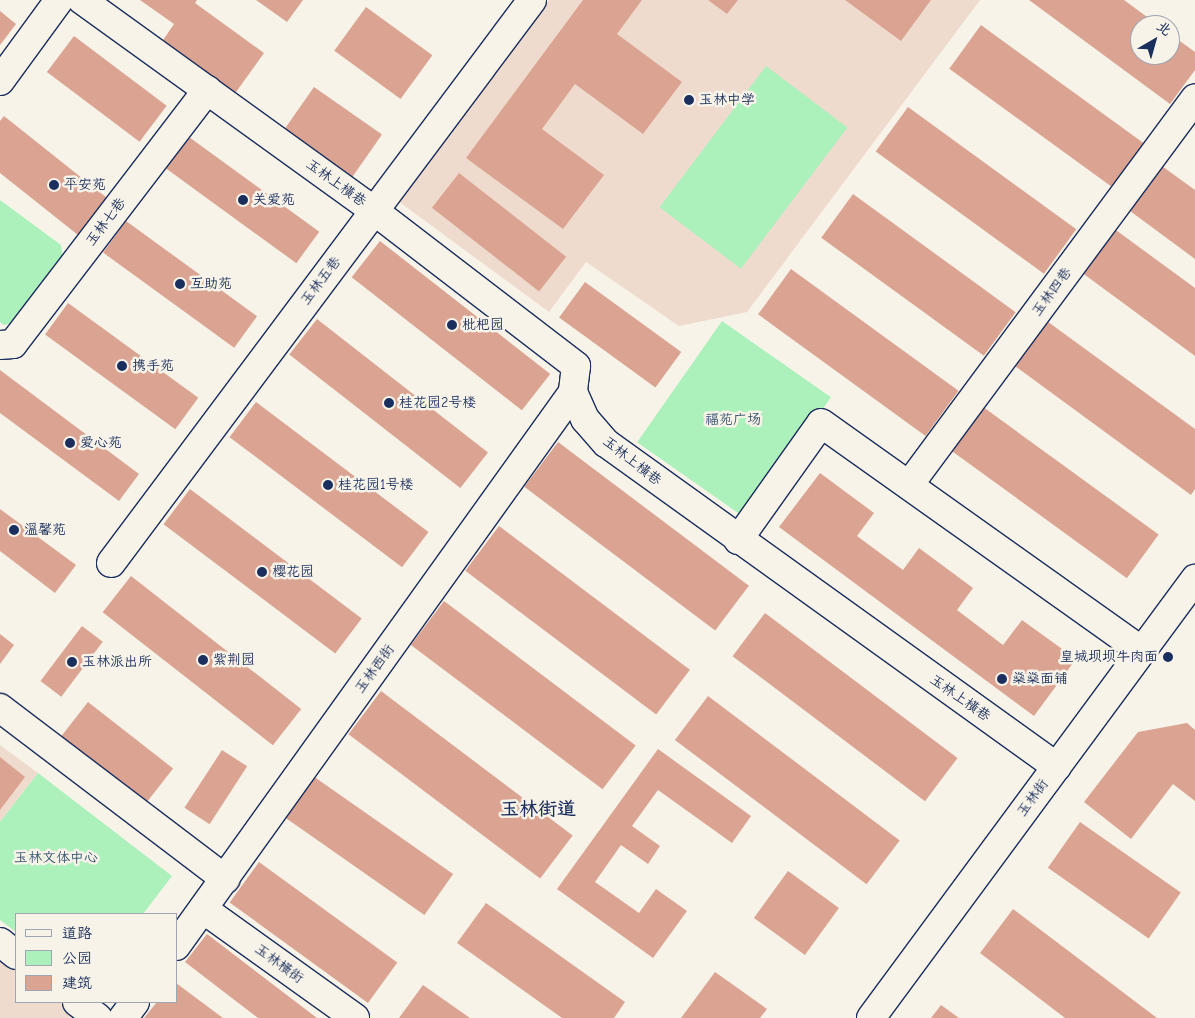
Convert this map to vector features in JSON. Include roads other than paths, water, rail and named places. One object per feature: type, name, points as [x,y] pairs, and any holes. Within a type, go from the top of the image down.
[{"type":"street","points":[[0,81],[60,0]]},
{"type":"street","name":"玉林上横巷","points":[[82,0],[374,210],[576,366],[573,392],[585,420],[606,443],[738,540],[1056,767]]},
{"type":"street","name":"玉林五巷","points":[[111,563],[532,0]]},
{"type":"street","name":"玉林七巷","points":[[0,345],[12,344],[207,90]]},
{"type":"street","name":"玉林四巷","points":[[909,485],[1195,98]]},
{"type":"street","name":"玉林西街","points":[[178,943],[573,392]]},
{"type":"street","points":[[738,540],[821,423],[1142,651]]},
{"type":"street","name":"玉林街","points":[[871,1018],[1195,579]]},
{"type":"street","points":[[0,708],[225,879]]},
{"type":"street","name":"玉林横街","points":[[203,909],[355,1018]]},
{"type":"street","points":[[0,942],[15,954]]},
{"type":"street","points":[[78,1003],[98,1018]]},
{"type":"street","points":[[123,1018],[134,1003]]},
{"type":"place","name":"玉林中学","points":[[689,100]]},
{"type":"place","name":"平安苑","points":[[54,185]]},
{"type":"place","name":"关爱苑","points":[[243,200]]},
{"type":"place","name":"互助苑","points":[[180,284]]},
{"type":"place","name":"枇杷园","points":[[452,325]]},
{"type":"place","name":"携手苑","points":[[122,366]]},
{"type":"place","name":"桂花园2号楼","points":[[389,403]]},
{"type":"place","name":"爱心苑","points":[[70,443]]},
{"type":"place","name":"桂花园1号楼","points":[[328,485]]},
{"type":"place","name":"温馨苑","points":[[14,530]]},
{"type":"place","name":"樱花园","points":[[262,572]]},
{"type":"place","name":"皇城坝坝牛肉面","points":[[1168,657]]},
{"type":"place","name":"紫荆园","points":[[203,660]]},
{"type":"place","name":"玉林派出所","points":[[72,662]]},
{"type":"place","name":"燊燊面铺","points":[[1002,679]]},
{"type":"district","name":"玉林街道","points":[[538,810]]},
{"type":"park label","name":"福苑广场","points":[[733,420]]},
{"type":"park label","name":"玉林文体中心","points":[[56,858]]}]
